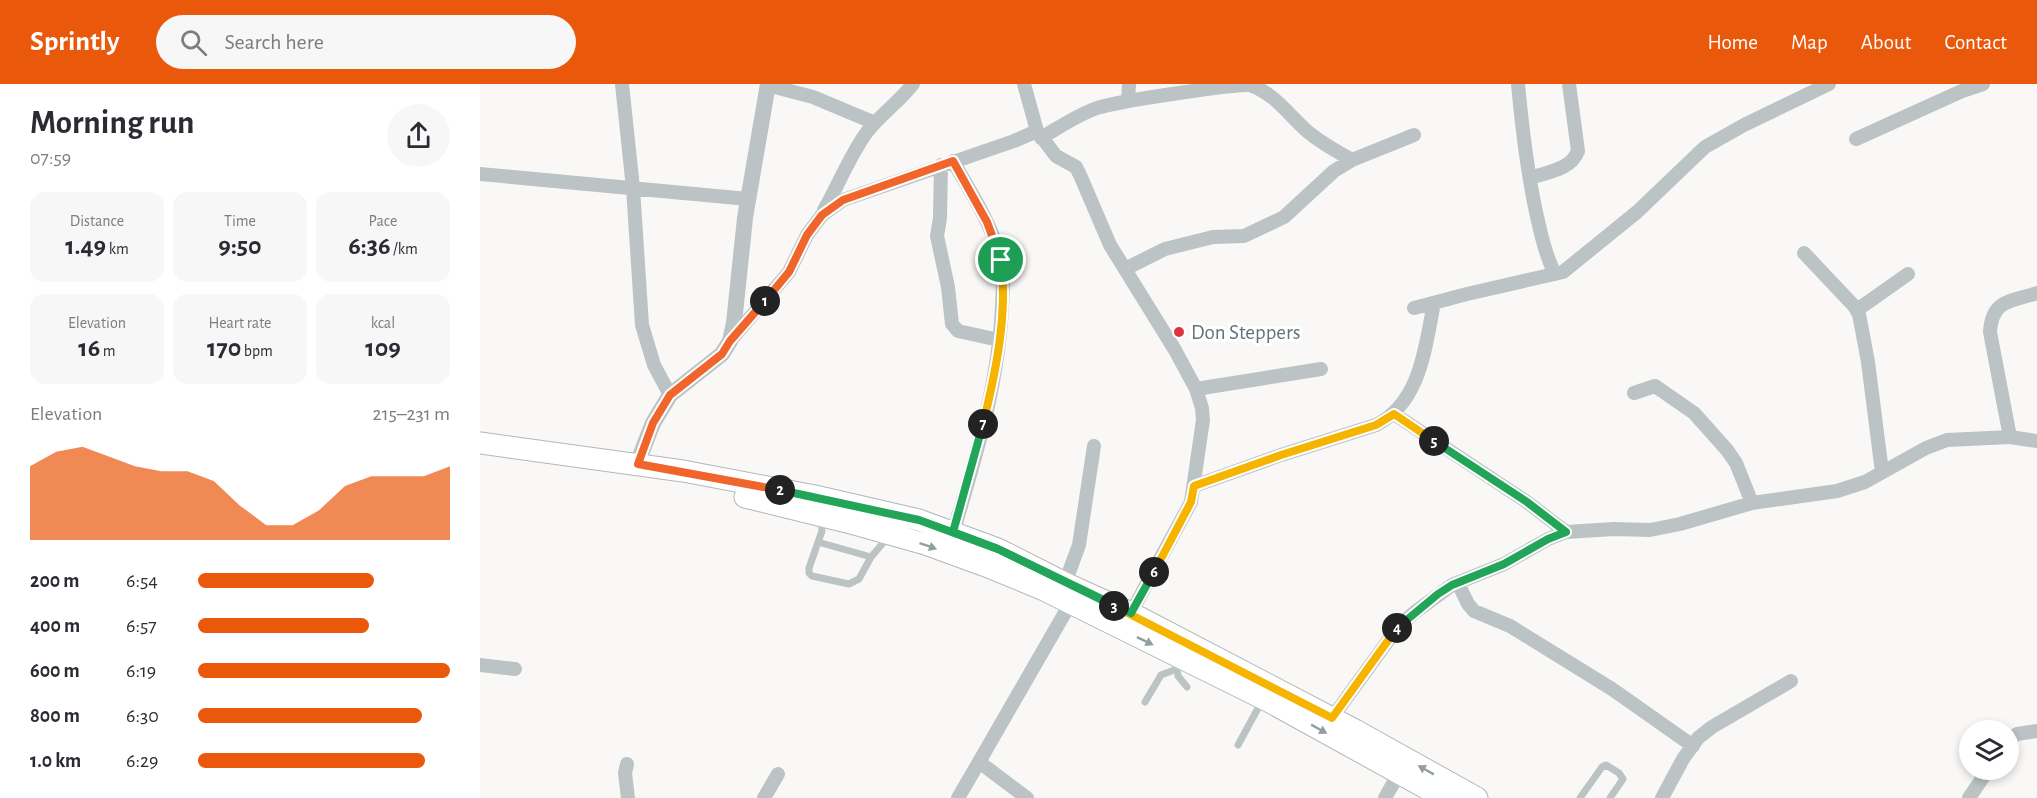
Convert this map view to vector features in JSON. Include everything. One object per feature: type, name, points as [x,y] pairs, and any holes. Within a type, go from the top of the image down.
[{"type":"main road","points":[[480,443],[638,464],[815,496],[919,520],[953,532],[998,549],[1131,613],[1260,692],[1444,798]]},
{"type":"main road","points":[[480,458],[671,482],[752,498],[890,534],[991,568],[1042,589],[1182,665],[1332,718],[1477,798]]},
{"type":"street","points":[[621,84],[633,188],[642,326],[654,365],[670,395]]},
{"type":"street","points":[[638,464],[653,423],[670,395],[722,354],[730,341],[789,272],[807,235],[822,215],[866,134],[913,84]]},
{"type":"street","points":[[1024,84],[1039,134],[1056,156],[1076,167],[1110,245],[1175,350],[1196,389],[1202,408],[1203,420],[1191,502],[1131,613]]},
{"type":"street","points":[[1128,84],[1128,101]]},
{"type":"street","points":[[822,215],[843,200],[947,163],[1039,134],[1099,108],[1220,86],[1249,84],[1271,97],[1328,147],[1353,160]]},
{"type":"street","points":[[1518,84],[1522,134],[1542,241],[1555,274]]},
{"type":"street","points":[[1530,178],[1565,167],[1576,157],[1578,151],[1569,84]]},
{"type":"street","points":[[1414,308],[1555,274],[1570,268],[1637,212],[1705,147],[1744,125],[1829,84]]},
{"type":"street","points":[[1856,139],[1950,89],[1983,84]]},
{"type":"street","points":[[730,341],[748,199],[767,85],[813,97],[876,123]]},
{"type":"street","points":[[1125,269],[1165,249],[1213,237],[1244,236],[1284,217],[1334,171],[1353,160],[1414,135]]},
{"type":"street","points":[[947,163],[937,236],[948,287],[952,324],[958,331],[999,340]]},
{"type":"street","points":[[947,163],[987,222],[1001,260],[1003,295],[999,340],[986,415],[953,532]]},
{"type":"street","points":[[480,174],[748,199]]},
{"type":"street","points":[[1804,253],[1857,310],[1868,362],[1882,472]]},
{"type":"street","points":[[1857,310],[1908,274]]},
{"type":"street","points":[[2010,437],[1990,332],[1991,320],[2000,305],[2037,293]]},
{"type":"street","points":[[1194,486],[1376,425],[1394,414],[1415,383],[1425,351],[1434,303]]},
{"type":"street","points":[[1196,389],[1321,369]]},
{"type":"street","points":[[1634,393],[1655,386],[1694,413],[1736,463],[1752,503]]},
{"type":"street","points":[[1394,414],[1527,502],[1566,532]]},
{"type":"street","points":[[1332,718],[1398,627],[1438,594],[1504,564],[1548,539],[1566,532],[1614,529],[1650,530],[1680,524],[1752,503],[1837,491],[1865,482],[1926,448],[1947,440],[2010,437],[2037,441]]},
{"type":"street","points":[[1065,583],[1079,544],[1094,446]]},
{"type":"street","points":[[1458,583],[1474,611],[1510,627],[1602,683],[1693,746]]},
{"type":"street","points":[[958,798],[1070,604]]},
{"type":"street","points":[[480,665],[515,669]]},
{"type":"street","points":[[1662,798],[1683,759],[1698,738],[1712,727],[1791,681]]},
{"type":"street","points":[[2019,734],[2037,731]]},
{"type":"street","points":[[979,762],[1027,798]]},
{"type":"street","points":[[627,764],[628,798]]},
{"type":"street","points":[[1385,798],[1400,773]]},
{"type":"street","points":[[764,798],[778,774]]},
{"type":"street","points":[[1969,798],[1981,780]]},
{"type":"lane","points":[[821,515],[822,531],[809,568],[812,576],[853,583],[859,579],[871,557],[890,534]]},
{"type":"lane","points":[[818,542],[871,557]]},
{"type":"lane","points":[[1182,665],[1178,676],[1187,687]]},
{"type":"lane","points":[[1145,702],[1161,675],[1182,665]]},
{"type":"lane","points":[[1238,745],[1260,692]]},
{"type":"lane","points":[[1580,798],[1602,767],[1606,765],[1619,773],[1623,779],[1610,798]]},
{"type":"place","name":"Don Steppers","points":[[1179,332]]},
{"type":"route","points":[[1001,260],[987,222],[953,161],[843,200],[822,215],[807,235],[789,272],[730,341],[722,354],[670,395],[653,423],[638,464],[815,496],[919,520],[953,532],[998,549],[1131,613],[1332,718],[1398,627],[1415,612],[1452,585],[1504,564],[1548,539],[1566,532],[1527,502],[1394,414],[1376,425],[1194,486],[1191,502],[1131,613],[1065,583],[998,549],[953,532],[986,415],[995,368],[1003,295],[1001,260]]}]
